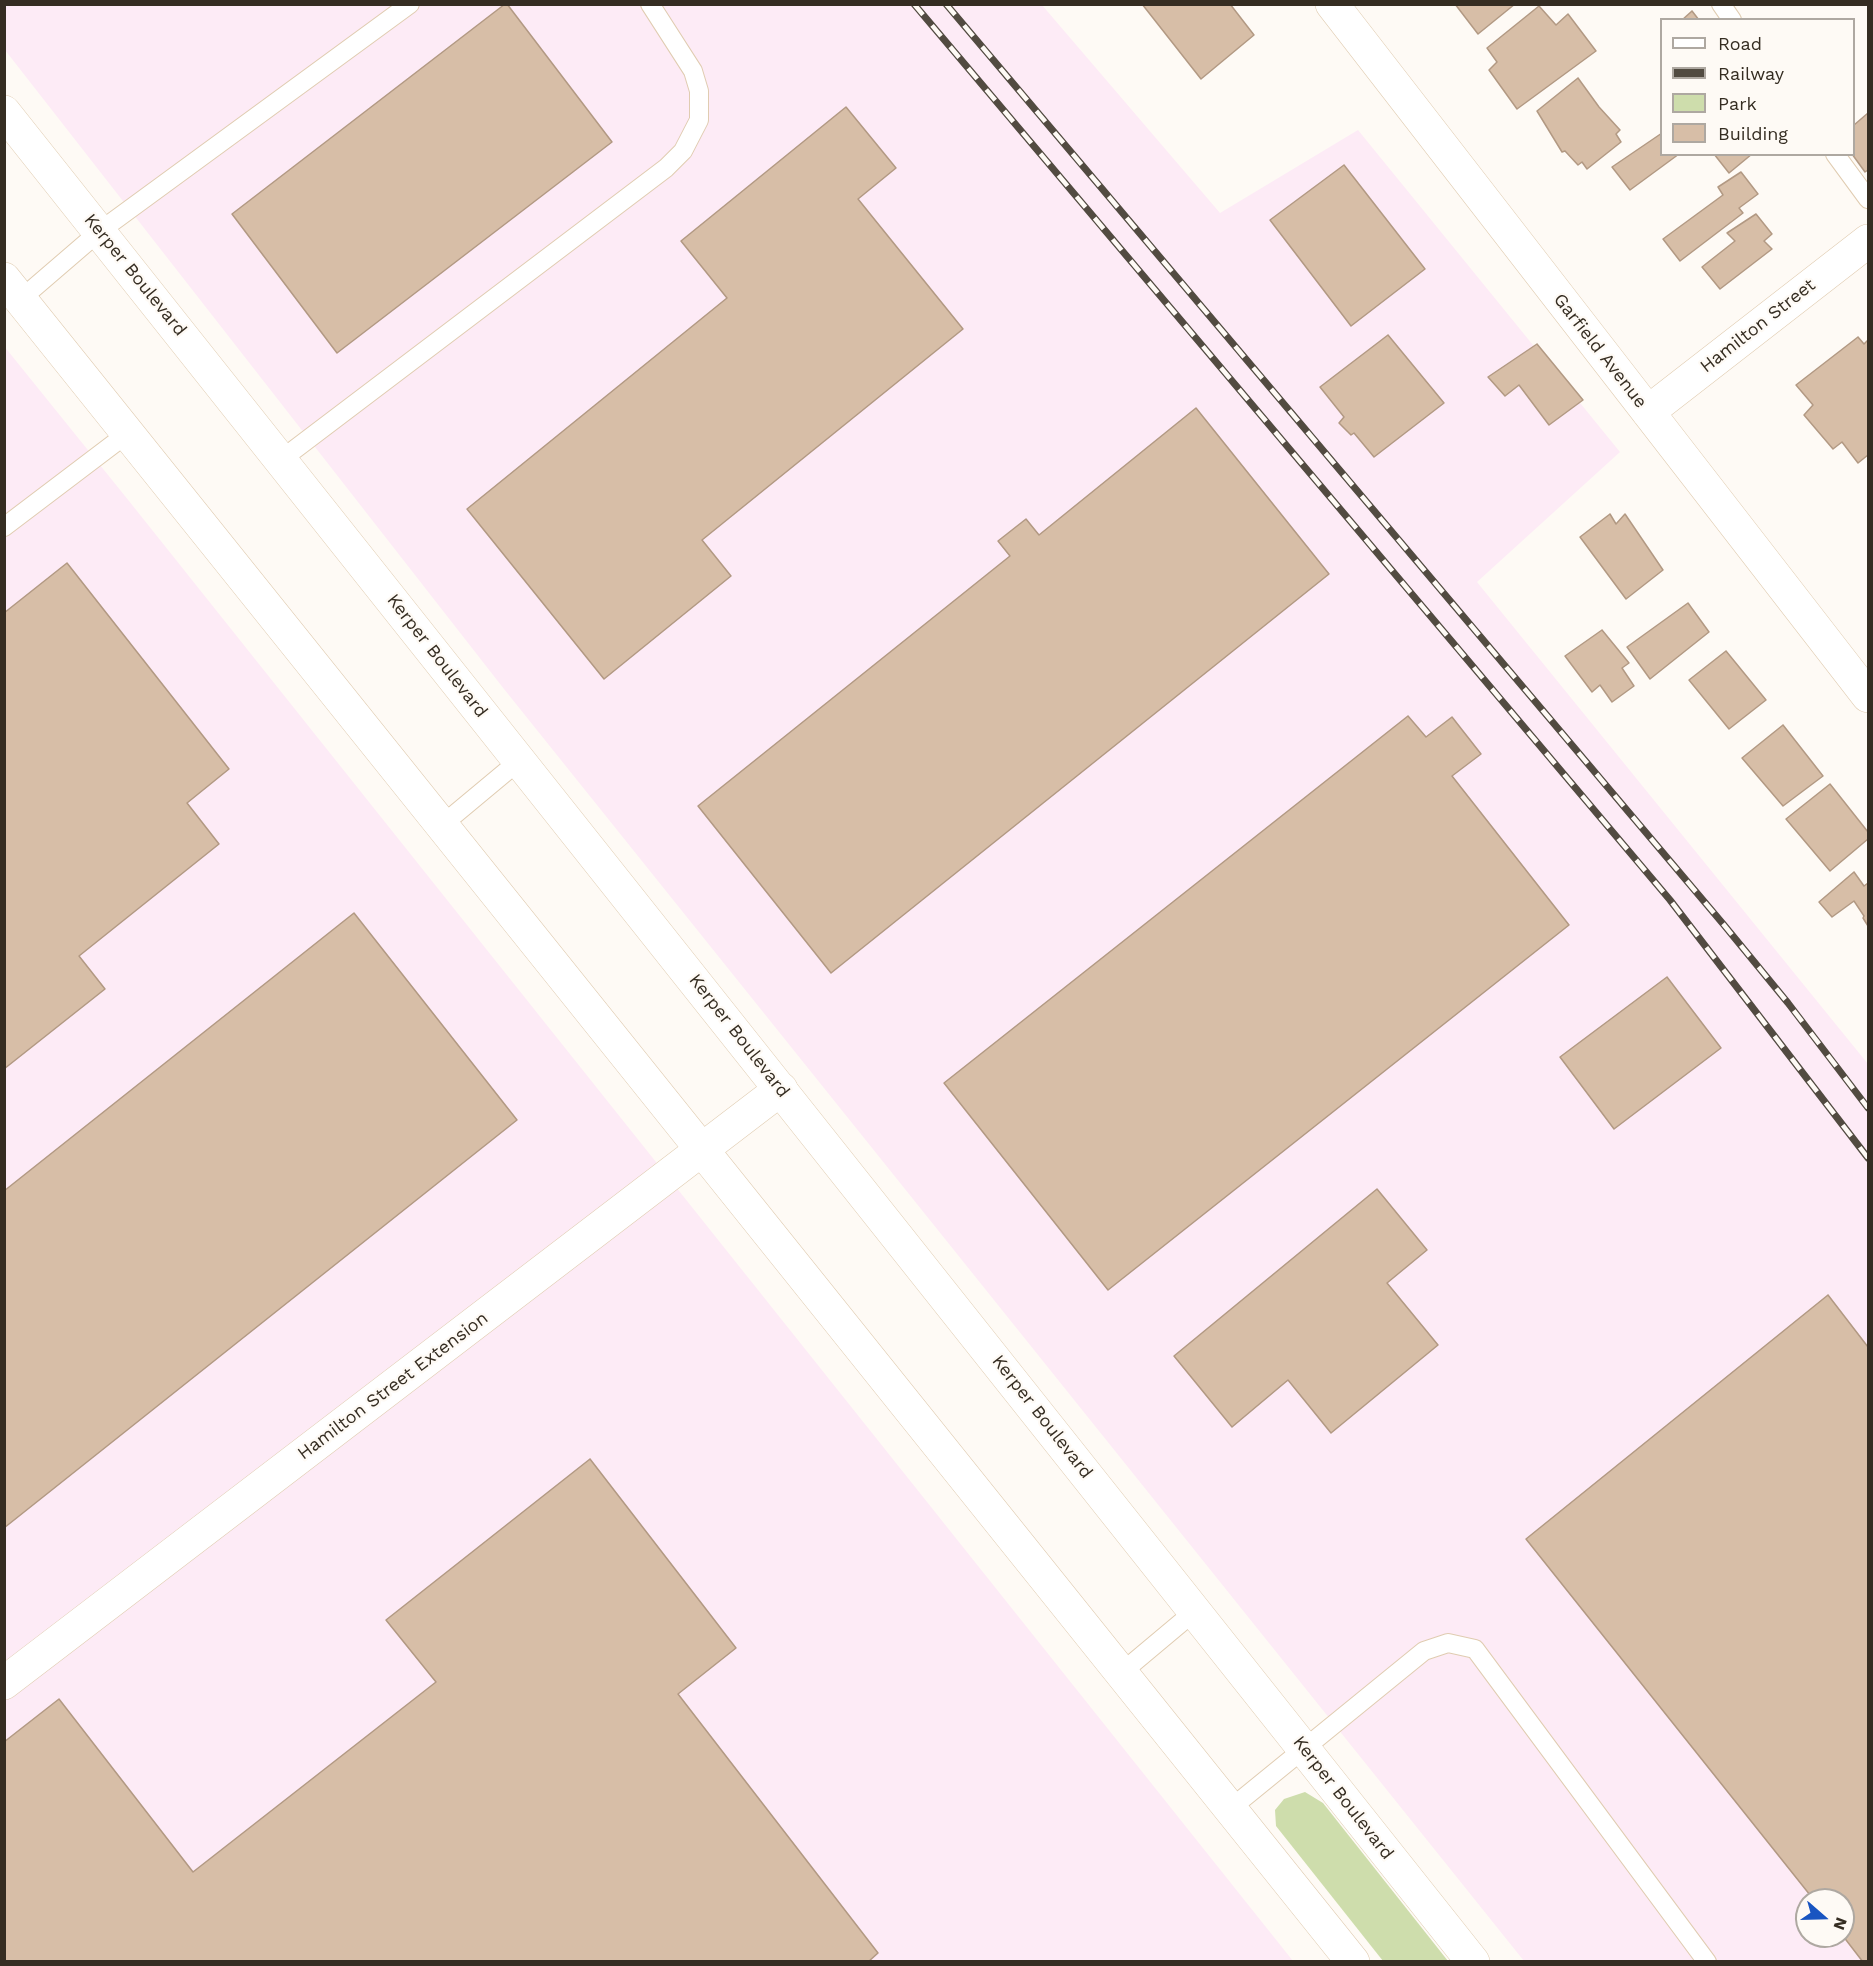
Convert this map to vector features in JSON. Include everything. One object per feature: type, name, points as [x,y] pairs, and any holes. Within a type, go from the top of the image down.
[{"type":"street","name":"Garfield Avenue","points":[[1332,4],[1869,696]]},
{"type":"street","name":"Kerper Boulevard","points":[[4,112],[282,459],[1473,1962]]},
{"type":"street","name":"Hamilton Street","points":[[1648,412],[1869,240]]},
{"type":"street","points":[[13,289],[1353,1962]]},
{"type":"street","name":"Hamilton Street Extension","points":[[4,1683],[782,1089]]},
{"type":"lane","points":[[13,289],[100,231],[410,4]]},
{"type":"lane","points":[[282,459],[666,168],[684,151],[699,120],[699,91],[693,71],[650,4]]},
{"type":"lane","points":[[1721,4],[1731,18]]},
{"type":"lane","points":[[1837,156],[1869,199]]},
{"type":"lane","points":[[4,527],[129,433]]},
{"type":"lane","points":[[442,825],[520,760]]},
{"type":"lane","points":[[1121,1672],[1195,1611]]},
{"type":"lane","points":[[1230,1809],[1424,1650],[1448,1643],[1475,1649],[1707,1962]]},
{"type":"shaded area","points":[[5,4],[1042,5],[1220,213],[1358,130],[1620,452],[1477,582],[1868,1064],[1868,1961],[1524,1961],[504,689],[5,50]]},
{"type":"shaded area","points":[[4,346],[129,501],[1293,1961],[5,1961]]},
{"type":"green space","points":[[1305,1792],[1323,1803],[1448,1961],[1383,1961],[1276,1826],[1275,1810],[1284,1799]]},
{"type":"building","points":[[505,4],[612,142],[337,353],[232,214]]},
{"type":"building","points":[[1142,4],[1230,4],[1254,35],[1201,79]]},
{"type":"building","points":[[1455,4],[1515,4],[1478,34]]},
{"type":"building","points":[[1539,6],[1556,25],[1568,14],[1596,51],[1517,109],[1489,70],[1497,62],[1487,48]]},
{"type":"building","points":[[1692,11],[1697,18],[1684,18]]},
{"type":"building","points":[[1578,78],[1599,107],[1620,130],[1616,134],[1621,142],[1587,169],[1582,162],[1578,165],[1565,151],[1562,152],[1537,111]]},
{"type":"building","points":[[846,107],[896,168],[858,199],[963,329],[702,540],[731,576],[604,679],[467,509],[727,298],[681,241]]},
{"type":"building","points":[[1868,113],[1868,170],[1865,172],[1853,156],[1855,124]]},
{"type":"building","points":[[1660,134],[1660,156],[1676,156],[1630,190],[1612,167]]},
{"type":"building","points":[[1716,156],[1750,156],[1729,173]]},
{"type":"building","points":[[1344,165],[1425,269],[1351,326],[1270,220]]},
{"type":"building","points":[[1741,172],[1758,194],[1739,208],[1743,213],[1680,261],[1663,239],[1723,195],[1718,187]]},
{"type":"building","points":[[1756,214],[1772,234],[1764,241],[1772,249],[1720,289],[1702,267],[1735,241],[1727,233]]},
{"type":"building","points":[[1388,335],[1444,403],[1374,457],[1354,433],[1351,435],[1339,423],[1344,417],[1320,387]]},
{"type":"building","points":[[1858,337],[1864,344],[1868,340],[1868,455],[1858,463],[1842,442],[1833,449],[1804,415],[1813,405],[1796,385]]},
{"type":"building","points":[[1537,344],[1583,400],[1549,425],[1519,385],[1505,396],[1488,377]]},
{"type":"building","points":[[1196,408],[1329,574],[831,973],[698,806],[1010,556],[998,541],[1026,519],[1039,535]]},
{"type":"building","points":[[1610,514],[1616,524],[1625,514],[1663,570],[1626,599],[1580,537]]},
{"type":"building","points":[[67,563],[229,769],[187,803],[219,844],[79,956],[105,989],[4,1069],[4,613]]},
{"type":"building","points":[[1688,603],[1709,632],[1650,679],[1627,647]]},
{"type":"building","points":[[1602,630],[1629,663],[1622,668],[1634,686],[1612,702],[1600,685],[1592,692],[1565,656]]},
{"type":"building","points":[[1726,651],[1766,700],[1729,729],[1689,680]]},
{"type":"building","points":[[1408,716],[1426,737],[1452,717],[1481,754],[1452,776],[1569,925],[1108,1290],[944,1083]]},
{"type":"building","points":[[1783,725],[1823,776],[1783,806],[1742,758]]},
{"type":"building","points":[[1830,784],[1868,832],[1868,839],[1830,871],[1786,819]]},
{"type":"building","points":[[1854,872],[1864,886],[1868,883],[1868,926],[1854,901],[1832,917],[1819,902]]},
{"type":"building","points":[[354,913],[517,1120],[4,1528],[4,1191]]},
{"type":"building","points":[[1667,977],[1721,1048],[1614,1129],[1560,1057]]},
{"type":"building","points":[[1377,1189],[1427,1250],[1387,1283],[1438,1345],[1331,1433],[1288,1380],[1232,1427],[1174,1356]]},
{"type":"building","points":[[1828,1295],[1868,1347],[1868,1962],[1863,1962],[1852,1948],[1855,1948],[1855,1888],[1804,1888],[1526,1539]]},
{"type":"building","points":[[590,1459],[736,1648],[678,1694],[878,1953],[868,1962],[4,1962],[4,1742],[59,1699],[193,1872],[436,1682],[386,1620]]},
{"type":"railway","points":[[914,4],[1670,900],[1868,1158]]},
{"type":"railway","points":[[946,4],[1724,925],[1788,1003],[1868,1108]]}]
